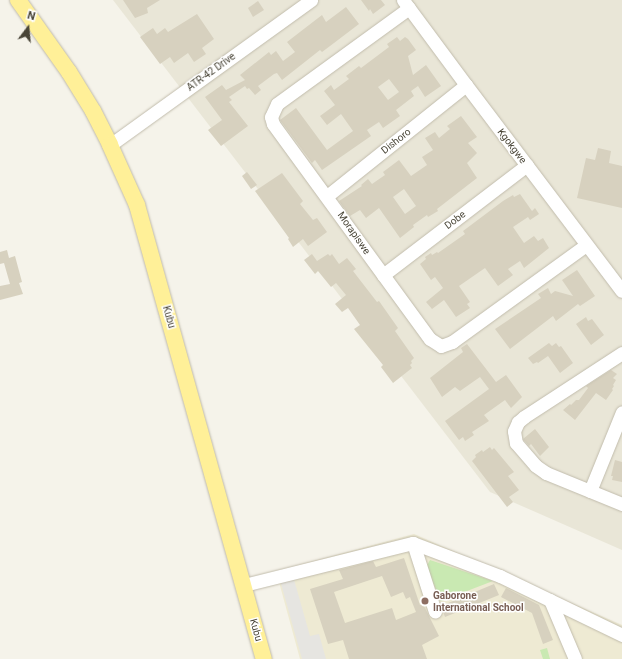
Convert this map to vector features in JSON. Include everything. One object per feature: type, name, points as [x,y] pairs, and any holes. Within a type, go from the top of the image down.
[{"type":"main road","name":"Kubu","points":[[18,0],[69,72],[110,145],[137,205],[264,659]]},
{"type":"street","name":"ATR-42 Drive","points":[[110,145],[309,0]]},
{"type":"street","name":"Kgokgwe","points":[[406,4],[622,291]]},
{"type":"street","name":"Morapiswe","points":[[406,4],[274,108],[271,117],[273,124],[430,339],[441,346],[452,342],[586,245]]},
{"type":"street","name":"Dishoro","points":[[327,196],[466,85]]},
{"type":"street","name":"Dobe","points":[[383,275],[527,166]]},
{"type":"street","points":[[622,353],[524,417],[518,422],[514,432],[516,443],[536,466],[546,473],[622,504]]},
{"type":"street","points":[[590,491],[622,412]]},
{"type":"street","points":[[244,585],[413,544],[500,576],[622,635]]},
{"type":"street","points":[[413,544],[435,612]]},
{"type":"street","points":[[550,600],[575,659]]},
{"type":"shaded area","points":[[113,0],[622,0],[622,550],[490,492]]},
{"type":"shaded area","name":"Gaborone International School","points":[[414,534],[622,625],[622,659],[300,659],[276,571]]},
{"type":"shaded area","points":[[293,576],[310,636],[319,634],[326,659],[302,659],[280,580]]},
{"type":"green space","points":[[430,560],[493,581],[441,601],[426,567]]},
{"type":"green space","points":[[547,648],[550,659],[543,659],[540,650]]},
{"type":"building","points":[[123,0],[160,0],[147,8],[148,13],[135,18]]},
{"type":"building","points":[[361,0],[381,0],[385,5],[373,14]]},
{"type":"building","points":[[258,1],[264,10],[253,17],[248,8]]},
{"type":"building","points":[[346,7],[359,24],[322,52],[320,50],[282,80],[277,73],[258,86],[261,90],[255,95],[245,86],[229,97],[232,100],[229,102],[248,126],[221,146],[208,130],[222,120],[205,97],[222,85],[226,90],[245,80],[240,75],[269,52],[271,55],[276,51],[283,61],[295,52],[287,42],[322,15],[326,22]]},
{"type":"building","points":[[197,14],[214,39],[202,48],[206,54],[194,62],[188,53],[174,63],[170,57],[160,64],[140,37],[153,28],[157,34],[165,28],[168,32]]},
{"type":"building","points":[[397,37],[400,41],[405,37],[408,39],[416,50],[408,56],[413,75],[426,65],[441,86],[425,97],[418,86],[411,91],[414,96],[396,110],[400,116],[383,128],[379,122],[367,130],[371,136],[322,170],[315,160],[312,163],[280,120],[296,108],[327,150],[353,131],[341,114],[327,125],[320,116],[335,105],[324,91],[331,85],[334,90],[349,79],[346,76],[359,66],[361,68],[389,47],[387,44]],"holes":[[[389,79],[399,92],[388,100],[378,87]]]},
{"type":"building","points":[[461,116],[477,137],[468,143],[477,153],[467,163],[477,178],[437,209],[438,211],[428,217],[427,215],[413,225],[414,227],[400,238],[379,208],[366,218],[360,210],[350,216],[339,201],[362,186],[361,185],[368,179],[372,184],[385,175],[383,172],[399,160],[411,176],[427,165],[422,157],[433,150],[425,138],[435,132],[439,138],[450,129],[447,126]],"holes":[[[404,189],[416,206],[405,214],[393,197]]]},
{"type":"building","points":[[598,148],[611,151],[609,163],[622,166],[622,208],[577,198],[586,158],[595,160]]},
{"type":"building","points":[[247,172],[257,185],[251,189],[242,176]]},
{"type":"building","points":[[282,173],[303,201],[300,204],[313,220],[317,218],[327,232],[308,246],[303,239],[293,247],[288,239],[289,238],[255,191]]},
{"type":"building","points":[[520,194],[532,211],[535,208],[539,214],[530,220],[528,217],[513,227],[524,243],[534,236],[538,241],[543,238],[549,248],[524,268],[520,261],[508,269],[513,275],[498,286],[485,268],[459,286],[470,302],[467,304],[470,308],[456,317],[444,300],[432,309],[426,302],[443,288],[435,277],[431,280],[420,264],[426,259],[425,257],[431,253],[432,255],[437,252],[438,253],[465,234],[463,231],[503,201],[513,195],[514,197]]},
{"type":"building","points":[[7,250],[9,258],[15,256],[22,282],[19,283],[23,294],[0,300],[0,286],[10,284],[4,263],[0,264],[0,252]]},
{"type":"building","points":[[312,254],[317,261],[328,254],[330,256],[332,254],[339,264],[347,258],[356,269],[353,271],[377,302],[379,301],[398,328],[395,331],[414,358],[410,365],[412,368],[393,383],[381,367],[383,365],[354,329],[360,325],[348,308],[342,312],[335,304],[346,295],[336,283],[331,287],[318,271],[315,274],[304,260]]},
{"type":"building","points":[[577,270],[595,296],[580,306],[578,304],[556,321],[553,316],[510,349],[495,329],[541,298],[538,294],[548,288],[551,294],[555,291],[573,296],[562,280]]},
{"type":"building","points":[[586,317],[588,321],[592,319],[604,335],[591,345],[576,324]]},
{"type":"building","points":[[549,343],[552,346],[556,343],[559,347],[561,346],[573,363],[560,373],[548,356],[538,363],[533,364],[528,358]]},
{"type":"building","points":[[467,344],[496,382],[506,375],[522,397],[511,408],[505,400],[484,415],[489,421],[472,432],[474,435],[465,441],[463,437],[459,440],[445,421],[489,389],[480,377],[460,391],[455,387],[442,397],[430,378],[463,352],[461,348]]},
{"type":"building","points":[[611,370],[617,374],[613,378],[616,380],[613,385],[613,390],[606,400],[596,393],[575,420],[563,410],[576,400],[579,400],[588,388],[586,386]]},
{"type":"building","points":[[535,429],[549,447],[540,456],[531,444],[529,446],[523,439]]},
{"type":"building","points":[[490,447],[492,450],[494,448],[514,472],[508,476],[519,490],[509,497],[513,502],[507,507],[472,461],[476,457],[475,455]]},
{"type":"building","points":[[615,460],[622,462],[622,482],[612,480],[613,476],[611,476]]},
{"type":"building","points":[[404,558],[420,605],[423,604],[439,636],[422,645],[427,659],[349,659],[343,640],[328,644],[310,589],[343,579],[339,570],[373,561],[376,567]],"holes":[[[382,576],[391,597],[403,592],[406,599],[410,597],[416,612],[396,620],[392,608],[345,623],[334,592]]]},
{"type":"building","points":[[494,584],[499,595],[445,617],[441,606]]},
{"type":"building","points":[[506,588],[539,605],[553,640],[543,644],[532,613],[501,597]]},
{"type":"place","name":"Gaborone International School","points":[[425,601]]}]
